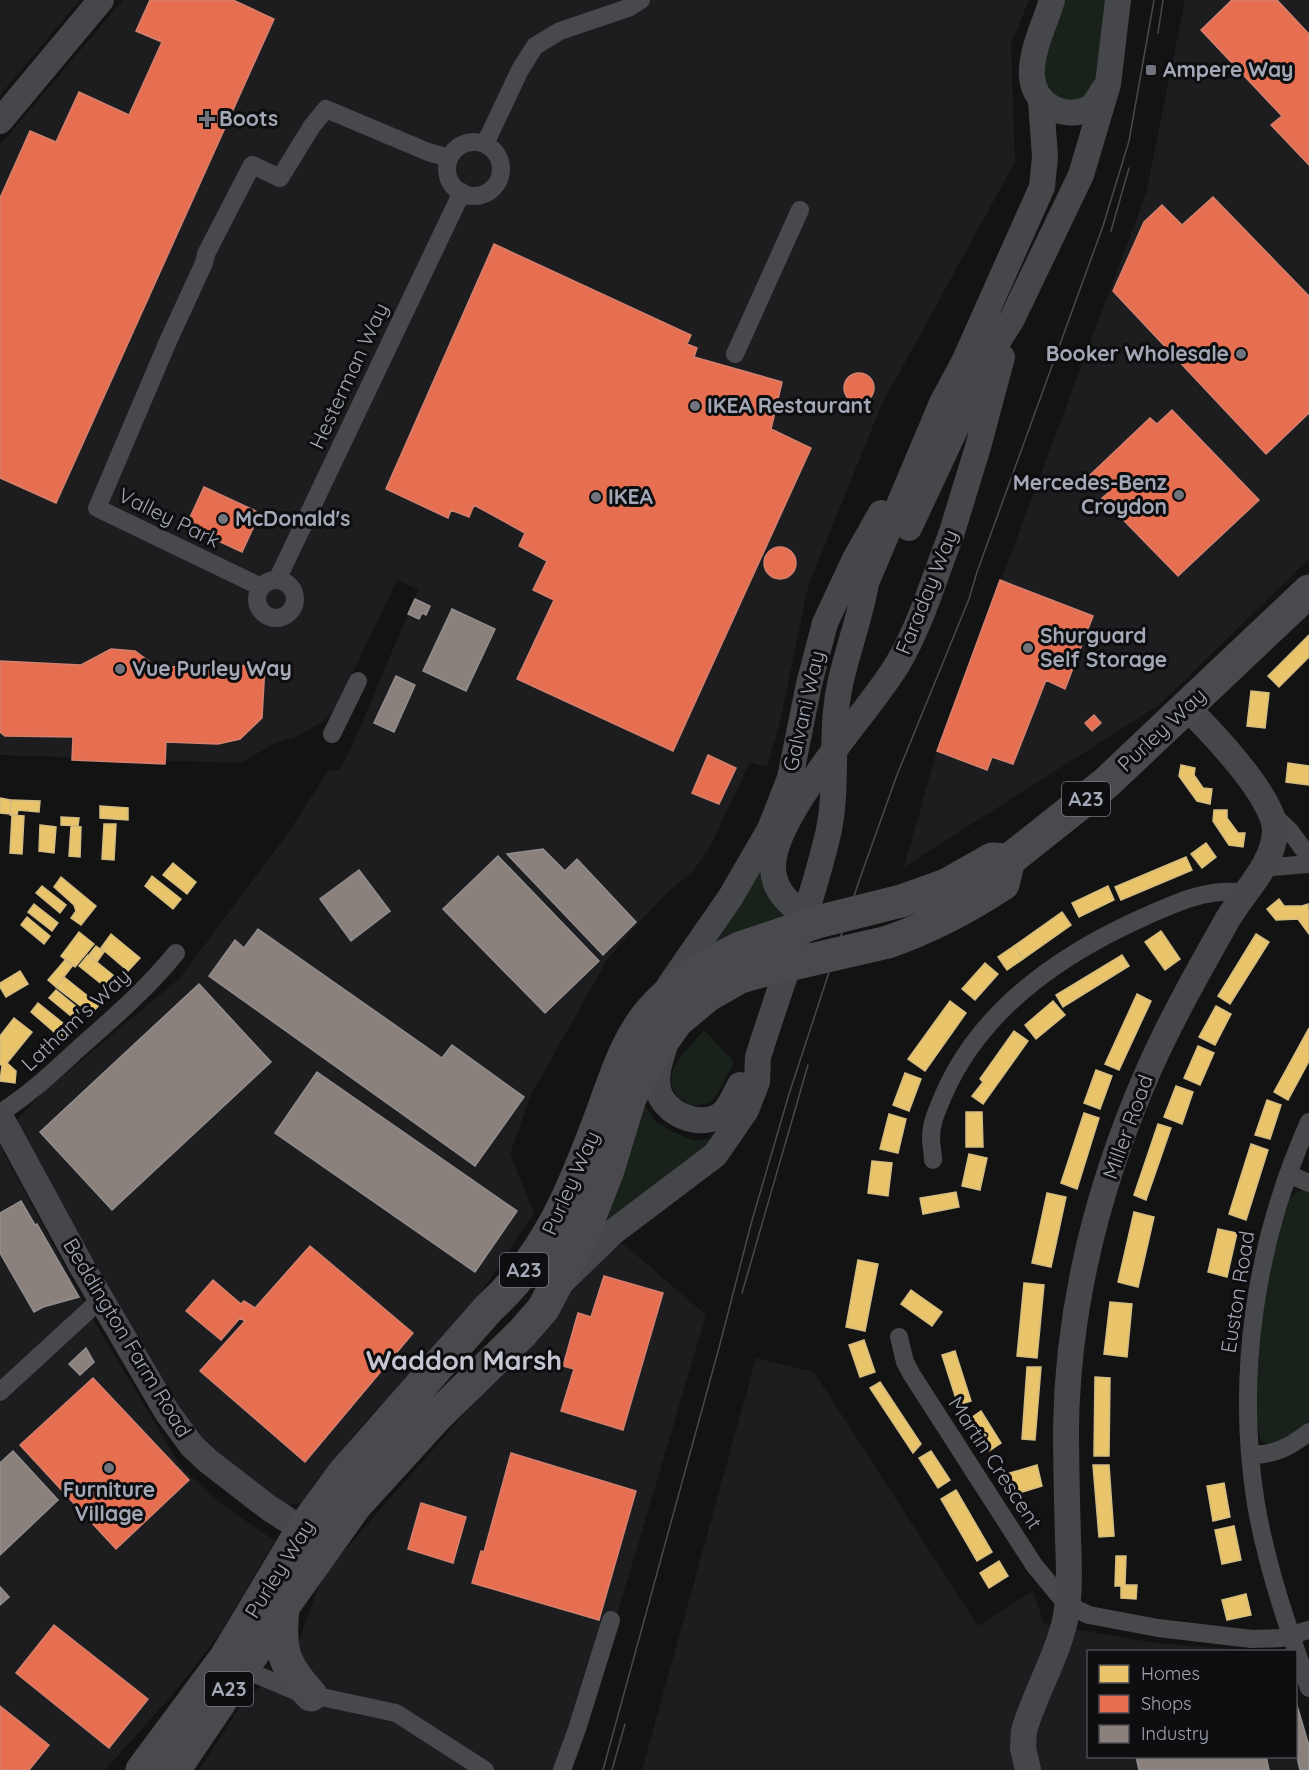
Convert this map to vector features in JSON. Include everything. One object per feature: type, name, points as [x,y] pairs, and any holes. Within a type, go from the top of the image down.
[{"type":"highway","name":"Purley Way","points":[[740,963],[758,972],[888,942],[962,911],[1003,884],[1009,860],[1089,797],[1158,732],[1198,718],[1309,591]]},
{"type":"highway","name":"Purley Way","points":[[174,1770],[234,1663],[314,1538],[355,1506],[437,1416],[522,1333],[543,1309],[583,1234],[608,1170],[630,1098],[659,1022],[681,982],[695,972],[740,963],[818,922],[901,901],[946,885],[992,860],[1009,860]]},
{"type":"highway","name":"Purley Way","points":[[142,1770],[283,1607],[314,1538],[353,1462],[489,1308],[505,1294],[541,1248],[559,1218],[581,1168],[629,1043],[659,1022]]},
{"type":"highway","points":[[283,1607],[280,1635],[284,1657],[294,1676],[311,1695]]},
{"type":"street","points":[[0,121],[101,0]]},
{"type":"street","points":[[485,144],[520,70],[535,46],[561,31],[628,8],[641,0]]},
{"type":"street","points":[[1052,0],[1032,60],[1033,89],[1041,101],[1058,112],[1076,113],[1093,107],[1108,84]]},
{"type":"street","points":[[861,611],[882,585],[993,348],[1012,319],[1081,175],[1108,84],[1118,0]]},
{"type":"street","points":[[552,1292],[613,1233],[715,1155],[746,1110],[757,1082],[758,1057],[826,843],[834,793],[836,711],[843,669],[861,611],[866,582],[942,403],[964,362],[1042,187],[1046,157],[1041,101]]},
{"type":"street","name":"Valley Park","points":[[269,584],[97,508],[206,254],[252,165],[280,178],[312,126],[326,109],[428,152],[449,158]]},
{"type":"street","points":[[476,142],[485,144],[497,155],[501,169],[499,178],[494,187],[486,193],[471,195],[462,192],[452,185],[447,172],[449,158],[455,149],[463,144],[476,142]]},
{"type":"street","name":"Hesterman Way","points":[[269,584],[462,192]]},
{"type":"street","points":[[735,354],[800,210]]},
{"type":"street","name":"Faraday Way","points":[[818,922],[793,907],[778,890],[772,868],[777,843],[797,804],[897,666],[911,639],[951,535],[978,447],[1012,319]]},
{"type":"street","name":"Galvani Way","points":[[659,1022],[770,829],[790,778],[808,684],[825,623],[855,559],[942,403]]},
{"type":"street","points":[[332,734],[358,681]]},
{"type":"street","points":[[1198,718],[1236,762],[1273,815],[1303,832],[1309,857]]},
{"type":"street","name":"Miller Road","points":[[1028,1770],[1023,1748],[1024,1731],[1061,1632],[1067,1605],[1069,1570],[1066,1427],[1068,1389],[1075,1318],[1087,1257],[1107,1184],[1150,1066],[1226,922],[1262,868],[1274,842],[1273,815]]},
{"type":"street","points":[[1262,868],[1309,864]]},
{"type":"street","points":[[933,1160],[931,1138],[933,1121],[951,1079],[982,1032],[1018,994],[1086,945],[1158,910],[1208,893],[1222,891],[1244,893]]},
{"type":"street","name":"Latham's Way","points":[[0,1114],[21,1100],[110,1021],[165,968],[176,953]]},
{"type":"street","points":[[659,1022],[658,1090],[670,1108],[691,1119],[714,1118],[724,1112],[758,1057]]},
{"type":"street","name":"Beddington Farm Road","points":[[0,1114],[100,1300],[167,1412],[192,1446],[226,1476],[314,1538]]},
{"type":"street","name":"Euston Road","points":[[1296,1650],[1272,1577],[1256,1503],[1248,1383],[1253,1313],[1269,1237],[1288,1174],[1309,1122]]},
{"type":"street","points":[[1288,1174],[1309,1183]]},
{"type":"street","points":[[0,1392],[100,1300]]},
{"type":"street","name":"Martin Crescent","points":[[899,1337],[912,1375],[1034,1564],[1067,1605]]},
{"type":"street","points":[[1251,1455],[1279,1452],[1309,1432]]},
{"type":"street","points":[[1067,1605],[1089,1615],[1178,1631],[1252,1639],[1291,1636],[1309,1630]]},
{"type":"street","points":[[562,1770],[611,1620]]},
{"type":"street","name":"Euston Road","points":[[1297,1653],[1309,1688]]},
{"type":"street","points":[[234,1663],[298,1692],[396,1713],[485,1770]]},
{"type":"shaded area","points":[[0,0],[80,0],[0,95]]},
{"type":"shaded area","points":[[123,0],[1029,0],[1011,44],[1015,162],[881,406],[808,587],[779,726],[767,767],[750,762],[709,849],[693,871],[670,890],[607,960],[531,1095],[510,1154],[534,1213],[460,1324],[363,1424],[312,1487],[307,1502],[287,1505],[241,1475],[201,1443],[167,1404],[11,1127],[41,1094],[180,978],[286,836],[328,771],[340,769],[353,744],[418,590],[397,580],[335,710],[322,722],[294,738],[275,743],[241,763],[0,755],[0,145]]},
{"type":"shaded area","points":[[1066,0],[1108,0],[1105,42],[1099,76],[1085,99],[1075,103],[1056,96],[1046,88],[1043,61]]},
{"type":"shaded area","points":[[1185,0],[1309,0],[1309,559],[1159,705],[904,867],[937,751],[1146,194]]},
{"type":"shaded area","points":[[769,847],[785,919],[707,946]]},
{"type":"shaded area","points":[[704,1030],[734,1062],[710,1103],[691,1106],[679,1097],[672,1087],[671,1078],[680,1058]]},
{"type":"shaded area","points":[[643,1103],[654,1120],[671,1131],[693,1140],[714,1139],[707,1149],[605,1225],[602,1213]]},
{"type":"shaded area","points":[[0,1146],[98,1328],[181,1467],[220,1503],[275,1541],[220,1634],[172,1695],[105,1770],[0,1770]]},
{"type":"shaded area","points":[[1309,1191],[1309,1425],[1270,1446],[1260,1439],[1257,1421],[1257,1379],[1262,1307],[1271,1263],[1289,1200],[1296,1193]]},
{"type":"shaded area","points":[[620,1241],[706,1315],[571,1770],[199,1770],[243,1702],[293,1658],[322,1576],[564,1300]]},
{"type":"shaded area","points":[[756,1358],[814,1372],[978,1626],[1033,1591],[1044,1624],[1155,1643],[1247,1650],[1087,1650],[1087,1758],[1297,1758],[1297,1707],[1309,1749],[1309,1770],[642,1770]]},
{"type":"building: Homes","points":[[1309,635],[1309,657],[1279,687],[1268,676]]},
{"type":"building: Homes","points":[[1251,691],[1269,693],[1265,728],[1247,726]]},
{"type":"building: Homes","points":[[1288,763],[1309,766],[1309,785],[1286,782]]},
{"type":"building: Homes","points":[[1181,765],[1195,768],[1194,775],[1203,788],[1212,789],[1210,804],[1197,801],[1179,776]]},
{"type":"building: Homes","points":[[0,798],[11,800],[10,814],[0,813]]},
{"type":"building: Homes","points":[[11,800],[40,801],[39,812],[18,810],[17,815],[10,815]]},
{"type":"building: Homes","points":[[100,806],[128,808],[128,820],[100,818]]},
{"type":"building: Homes","points":[[1214,810],[1227,810],[1227,818],[1238,833],[1245,833],[1243,847],[1229,845],[1213,821]]},
{"type":"building: Homes","points":[[12,815],[24,816],[22,854],[10,853]]},
{"type":"building: Homes","points":[[61,817],[79,818],[78,826],[61,825]]},
{"type":"building: Homes","points":[[104,824],[116,824],[114,860],[102,859]]},
{"type":"building: Homes","points":[[40,825],[56,827],[54,853],[39,851]]},
{"type":"building: Homes","points":[[71,826],[81,827],[80,857],[69,856]]},
{"type":"building: Homes","points":[[1206,843],[1216,857],[1202,868],[1191,854]]},
{"type":"building: Homes","points":[[1186,857],[1192,870],[1121,900],[1115,887]]},
{"type":"building: Homes","points":[[173,863],[196,882],[187,894],[163,875]]},
{"type":"building: Homes","points":[[152,876],[181,899],[173,909],[145,886]]},
{"type":"building: Homes","points":[[61,877],[96,906],[81,925],[71,918],[76,911],[74,905],[54,887]]},
{"type":"building: Homes","points":[[42,886],[66,905],[60,913],[36,893]]},
{"type":"building: Homes","points":[[1108,886],[1114,900],[1079,917],[1072,903]]},
{"type":"building: Homes","points":[[1279,899],[1284,906],[1308,904],[1309,934],[1298,919],[1276,920],[1267,909]]},
{"type":"building: Homes","points":[[34,904],[58,923],[52,931],[28,912]]},
{"type":"building: Homes","points":[[1062,912],[1071,925],[1023,959],[1014,946]]},
{"type":"building: Homes","points":[[27,917],[50,936],[44,944],[21,925]]},
{"type":"building: Homes","points":[[1161,931],[1180,959],[1165,970],[1145,942]]},
{"type":"building: Homes","points":[[79,932],[94,944],[75,967],[61,956]]},
{"type":"building: Homes","points":[[111,934],[140,958],[128,971],[101,948]]},
{"type":"building: Homes","points":[[1256,934],[1269,942],[1230,1004],[1218,996]]},
{"type":"building: Homes","points":[[96,946],[104,952],[97,962],[89,955]]},
{"type":"building: Homes","points":[[1014,946],[1023,959],[1007,970],[998,957]]},
{"type":"building: Homes","points":[[88,955],[113,975],[104,986],[79,966]]},
{"type":"building: Homes","points":[[1122,955],[1129,966],[1063,1007],[1056,995]]},
{"type":"building: Homes","points":[[66,959],[73,965],[56,987],[48,980]]},
{"type":"building: Homes","points":[[985,963],[998,974],[975,1000],[962,989]]},
{"type":"building: Homes","points":[[20,971],[28,984],[6,997],[0,983]]},
{"type":"building: Homes","points":[[64,977],[99,1005],[91,1014],[56,987]]},
{"type":"building: Homes","points":[[56,990],[78,1008],[71,1016],[49,998]]},
{"type":"building: Homes","points":[[1137,994],[1151,1001],[1119,1070],[1105,1064]]},
{"type":"building: Homes","points":[[950,1001],[966,1013],[925,1071],[908,1059]]},
{"type":"building: Homes","points":[[1053,1001],[1065,1015],[1036,1039],[1025,1025]]},
{"type":"building: Homes","points":[[38,1003],[69,1028],[61,1038],[31,1012]]},
{"type":"building: Homes","points":[[1216,1006],[1231,1014],[1215,1045],[1199,1037]]},
{"type":"building: Homes","points":[[14,1018],[32,1032],[7,1063],[16,1071],[15,1083],[0,1081],[2,1066],[0,1064],[0,1036]]},
{"type":"building: Homes","points":[[1309,1028],[1309,1061],[1288,1100],[1274,1092]]},
{"type":"building: Homes","points":[[1014,1031],[1028,1041],[983,1104],[972,1096],[983,1082],[980,1079]]},
{"type":"building: Homes","points":[[1198,1046],[1214,1053],[1200,1085],[1184,1078]]},
{"type":"building: Homes","points":[[1096,1070],[1112,1076],[1100,1109],[1084,1103]]},
{"type":"building: Homes","points":[[905,1073],[921,1079],[909,1111],[893,1105]]},
{"type":"building: Homes","points":[[1176,1086],[1193,1092],[1182,1124],[1164,1117]]},
{"type":"building: Homes","points":[[1267,1100],[1281,1105],[1270,1139],[1255,1135]]},
{"type":"building: Homes","points":[[966,1112],[982,1112],[983,1147],[966,1147]]},
{"type":"building: Homes","points":[[1084,1113],[1099,1118],[1077,1189],[1061,1183]]},
{"type":"building: Homes","points":[[889,1114],[906,1119],[898,1153],[880,1149]]},
{"type":"building: Homes","points":[[1158,1124],[1171,1128],[1146,1200],[1134,1195]]},
{"type":"building: Homes","points":[[1251,1144],[1268,1150],[1246,1220],[1229,1214]]},
{"type":"building: Homes","points":[[969,1154],[987,1158],[980,1190],[962,1186]]},
{"type":"building: Homes","points":[[872,1161],[892,1163],[888,1196],[868,1193]]},
{"type":"building: Homes","points":[[956,1192],[959,1207],[923,1214],[920,1198]]},
{"type":"building: Homes","points":[[1047,1193],[1066,1197],[1051,1267],[1032,1263]]},
{"type":"building: Homes","points":[[1134,1212],[1154,1217],[1138,1287],[1118,1282]]},
{"type":"building: Homes","points":[[1218,1229],[1237,1233],[1227,1277],[1208,1272]]},
{"type":"building: Homes","points":[[858,1260],[878,1264],[865,1331],[846,1327]]},
{"type":"building: Homes","points":[[1024,1283],[1044,1285],[1037,1358],[1017,1356]]},
{"type":"building: Homes","points":[[911,1290],[942,1312],[932,1326],[901,1304]]},
{"type":"building: Homes","points":[[1110,1302],[1132,1304],[1127,1357],[1104,1354]]},
{"type":"building: Homes","points":[[864,1340],[875,1372],[860,1377],[849,1345]]},
{"type":"building: Homes","points":[[955,1351],[971,1401],[958,1405],[942,1355]]},
{"type":"building: Homes","points":[[1027,1367],[1041,1367],[1035,1440],[1022,1439]]},
{"type":"building: Homes","points":[[1095,1377],[1110,1378],[1109,1456],[1094,1456]]},
{"type":"building: Homes","points":[[880,1382],[921,1444],[913,1453],[870,1388]]},
{"type":"building: Homes","points":[[981,1411],[1001,1443],[989,1451],[968,1420]]},
{"type":"building: Homes","points":[[931,1451],[950,1480],[938,1488],[919,1458]]},
{"type":"building: Homes","points":[[1037,1465],[1042,1486],[1009,1496],[1003,1475]]},
{"type":"building: Homes","points":[[1093,1465],[1109,1465],[1114,1536],[1099,1537]]},
{"type":"building: Homes","points":[[1224,1483],[1230,1517],[1213,1521],[1207,1486]]},
{"type":"building: Homes","points":[[956,1490],[992,1552],[977,1561],[941,1499]]},
{"type":"building: Homes","points":[[1234,1526],[1241,1560],[1222,1564],[1215,1530]]},
{"type":"building: Homes","points":[[1116,1556],[1126,1556],[1125,1585],[1137,1585],[1136,1599],[1121,1598],[1121,1586],[1115,1586]]},
{"type":"building: Homes","points":[[999,1561],[1008,1576],[989,1588],[980,1573]]},
{"type":"building: Homes","points":[[1246,1594],[1251,1615],[1227,1620],[1222,1600]]},
{"type":"building: Shops","points":[[150,0],[233,0],[274,19],[56,503],[0,478],[0,198],[30,131],[56,142],[79,92],[129,115],[162,42],[136,31]]},
{"type":"building: Shops","points":[[1232,0],[1277,0],[1309,34],[1309,165],[1271,125],[1282,116],[1201,30]]},
{"type":"building: Shops","name":"Booker Wholesale","points":[[1213,197],[1309,296],[1309,413],[1266,454],[1113,291],[1144,222],[1162,205],[1182,225]]},
{"type":"building: Shops","name":"IKEA","points":[[494,244],[691,335],[687,344],[697,348],[694,357],[782,382],[771,429],[811,448],[673,751],[517,679],[554,600],[533,590],[547,561],[519,546],[525,533],[474,505],[469,517],[451,510],[448,518],[386,489]]},
{"type":"building: Shops","points":[[859,373],[870,377],[874,388],[870,399],[859,403],[848,399],[844,388],[848,377]]},
{"type":"building: Shops","name":"Mercedes-Benz Croydon","points":[[1172,410],[1259,500],[1178,576],[1102,498],[1108,493],[1090,475],[1150,418],[1157,424]]},
{"type":"building: Shops","name":"McDonald's","points":[[204,487],[260,513],[242,552],[186,526]]},
{"type":"building: Shops","points":[[780,547],[791,552],[796,563],[791,574],[780,579],[769,574],[764,563],[769,552]]},
{"type":"building: Shops","name":"Shurguard Self Storage","points":[[1000,580],[1093,616],[1065,689],[1046,680],[1013,764],[992,757],[987,770],[937,751]]},
{"type":"building: Shops","points":[[111,649],[135,651],[157,667],[265,665],[262,718],[240,739],[218,744],[166,742],[165,764],[72,760],[73,737],[5,736],[0,732],[0,661],[81,665]]},
{"type":"building: Shops","points":[[1094,715],[1101,723],[1092,731],[1085,723]]},
{"type":"building: Shops","points":[[708,755],[736,768],[719,804],[692,793]]},
{"type":"building: Shops","points":[[310,1246],[413,1333],[305,1462],[200,1371],[245,1321],[240,1318],[221,1340],[186,1311],[213,1280],[241,1304],[244,1301],[255,1308]]},
{"type":"building: Shops","points":[[604,1276],[663,1293],[623,1430],[561,1411],[574,1369],[563,1366],[578,1313],[591,1317]]},
{"type":"building: Shops","name":"Furniture Village","points":[[93,1378],[189,1480],[116,1549],[20,1445]]},
{"type":"building: Shops","points":[[511,1453],[636,1491],[599,1620],[472,1583],[481,1551],[484,1552]]},
{"type":"building: Shops","points":[[421,1503],[466,1517],[453,1563],[408,1549]]},
{"type":"building: Shops","points":[[54,1625],[148,1699],[109,1748],[16,1673]]},
{"type":"building: Shops","points":[[0,1706],[49,1745],[29,1770],[0,1770]]},
{"type":"building: Industry","points":[[415,599],[430,606],[426,615],[422,613],[419,619],[408,614]]},
{"type":"building: Industry","points":[[452,609],[495,629],[466,691],[423,671]]},
{"type":"building: Industry","points":[[396,676],[415,685],[394,732],[374,723]]},
{"type":"building: Industry","points":[[543,849],[565,871],[577,859],[636,922],[603,955],[507,854]]},
{"type":"building: Industry","points":[[498,856],[599,961],[545,1013],[443,909]]},
{"type":"building: Industry","points":[[359,870],[390,911],[351,941],[320,899]]},
{"type":"building: Industry","points":[[258,929],[442,1058],[452,1045],[524,1097],[475,1166],[209,976],[235,940],[244,948]]},
{"type":"building: Industry","points":[[199,984],[271,1062],[112,1210],[40,1132]]},
{"type":"building: Industry","points":[[317,1072],[517,1211],[475,1272],[275,1133]]},
{"type":"building: Industry","points":[[21,1201],[35,1225],[37,1224],[79,1297],[43,1307],[34,1312],[0,1253],[0,1213]]},
{"type":"building: Industry","points":[[86,1348],[94,1362],[80,1375],[69,1364]]},
{"type":"building: Industry","points":[[13,1451],[58,1500],[0,1555],[0,1463]]},
{"type":"building: Industry","points":[[0,1587],[9,1597],[0,1605]]},
{"type":"building: Industry","points":[[1297,1705],[1309,1746],[1309,1770],[1300,1770],[1297,1756]]},
{"type":"building: Industry","points":[[1136,1758],[1266,1758],[1269,1770],[1139,1770]]},
{"type":"tram line","points":[[603,1770],[751,1224],[789,1094],[859,881],[897,775],[969,599],[1103,226],[1129,141],[1154,0]]},
{"type":"tram line","points":[[1158,33],[1163,0]]},
{"type":"tram line","points":[[1111,231],[1129,168]]},
{"type":"tram line","points":[[742,1293],[808,1065]]},
{"type":"tram line","points":[[612,1770],[625,1724]]},
{"type":"place","name":"Ampere Way","points":[[1151,70]]},
{"type":"place","name":"Boots","points":[[207,119]]},
{"type":"place","name":"Booker Wholesale","points":[[1241,354]]},
{"type":"place","name":"IKEA Restaurant","points":[[695,406]]},
{"type":"place","name":"Mercedes-Benz Croydon","points":[[1179,495]]},
{"type":"place","name":"IKEA","points":[[596,497]]},
{"type":"place","name":"McDonald's","points":[[223,519]]},
{"type":"place","name":"Shurguard Self Storage","points":[[1028,648]]},
{"type":"place","name":"Vue Purley Way","points":[[120,669]]},
{"type":"place","name":"Furniture Village","points":[[109,1468]]},
{"type":"district","name":"Waddon Marsh","points":[[464,1361]]}]
